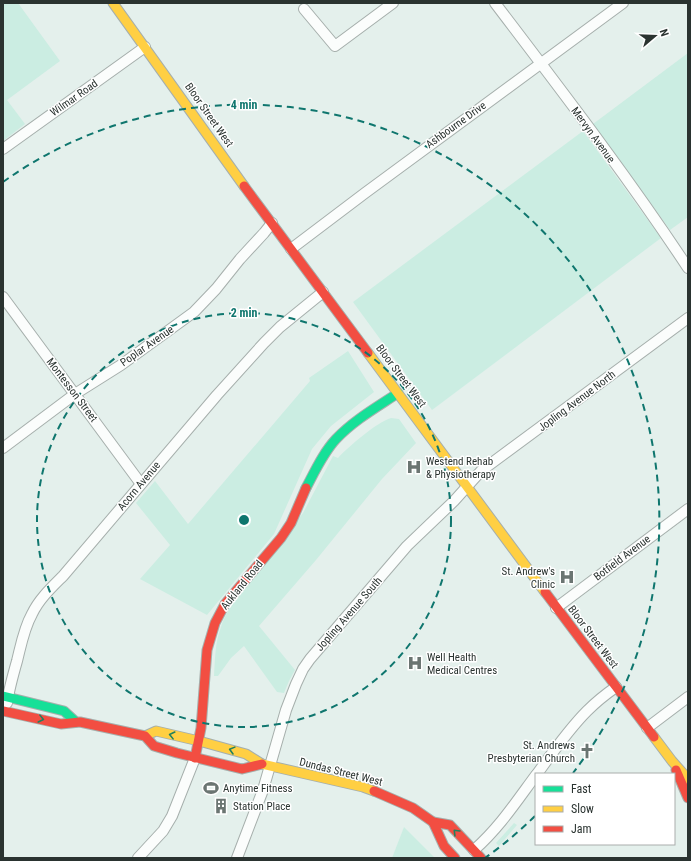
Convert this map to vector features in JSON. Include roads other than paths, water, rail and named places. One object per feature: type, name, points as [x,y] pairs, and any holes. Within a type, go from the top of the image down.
[{"type":"main road","name":"Bloor Street West","points":[[113,3],[233,170],[556,608],[672,761],[688,779]]},
{"type":"main road","name":"Aukland Road","points":[[195,758],[201,728],[207,650],[210,636],[218,616],[225,604],[286,531],[324,454],[346,430],[398,393]]},
{"type":"main road","name":"Dundas Street West","points":[[5,697],[64,711],[76,722]]},
{"type":"main road","name":"Dundas Street West","points":[[4,711],[61,724],[76,722],[145,736],[156,731],[246,754],[266,765],[363,787],[413,808],[433,822],[450,825],[478,854]]},
{"type":"main road","name":"Dundas Street West","points":[[145,736],[154,746],[195,758],[242,769],[266,765]]},
{"type":"main road","name":"Bloor Street West","points":[[672,761],[688,798]]},
{"type":"main road","points":[[433,822],[444,846],[455,858]]},
{"type":"street","points":[[304,9],[335,46],[393,3]]},
{"type":"street","name":"Mervyn Avenue","points":[[495,3],[634,191],[688,268]]},
{"type":"street","name":"Ashbourne Drive","points":[[291,249],[540,63],[623,3]]},
{"type":"street","name":"Wilmar Road","points":[[3,149],[145,47]]},
{"type":"street","name":"Poplar Avenue","points":[[3,448],[75,394],[121,365],[194,312],[216,289],[272,223]]},
{"type":"street","name":"Acorn Avenue","points":[[4,711],[5,697],[23,636],[32,613],[48,590],[63,576],[217,395],[264,343],[280,327],[323,292]]},
{"type":"street","name":"Montesson Street","points":[[3,298],[141,484]]},
{"type":"street","name":"Jopling Avenue North","points":[[467,486],[483,470],[688,318]]},
{"type":"street","name":"Jopling Avenue South","points":[[237,858],[263,790],[266,765],[297,681],[303,669],[407,546],[454,501],[467,486]]},
{"type":"street","name":"Botfield Avenue","points":[[556,608],[688,509]]},
{"type":"street","points":[[538,773],[578,721],[594,704],[616,687]]},
{"type":"street","points":[[647,728],[688,697]]},
{"type":"street","name":"Aukland Road","points":[[138,858],[163,831],[172,816],[195,758]]},
{"type":"street","points":[[478,854],[486,840],[500,824],[535,776]]},
{"type":"place","name":"Westend Rehab & Physiotherapy","points":[[414,467]]},
{"type":"place","name":"St. Andrew's Clinic","points":[[567,577]]},
{"type":"place","name":"Well Health Medical Centres","points":[[415,663]]},
{"type":"place","name":"St. Andrews Presbyterian Church","points":[[587,751]]},
{"type":"place","name":"Anytime Fitness","points":[[211,788]]},
{"type":"place","name":"Station Place","points":[[221,806]]}]
